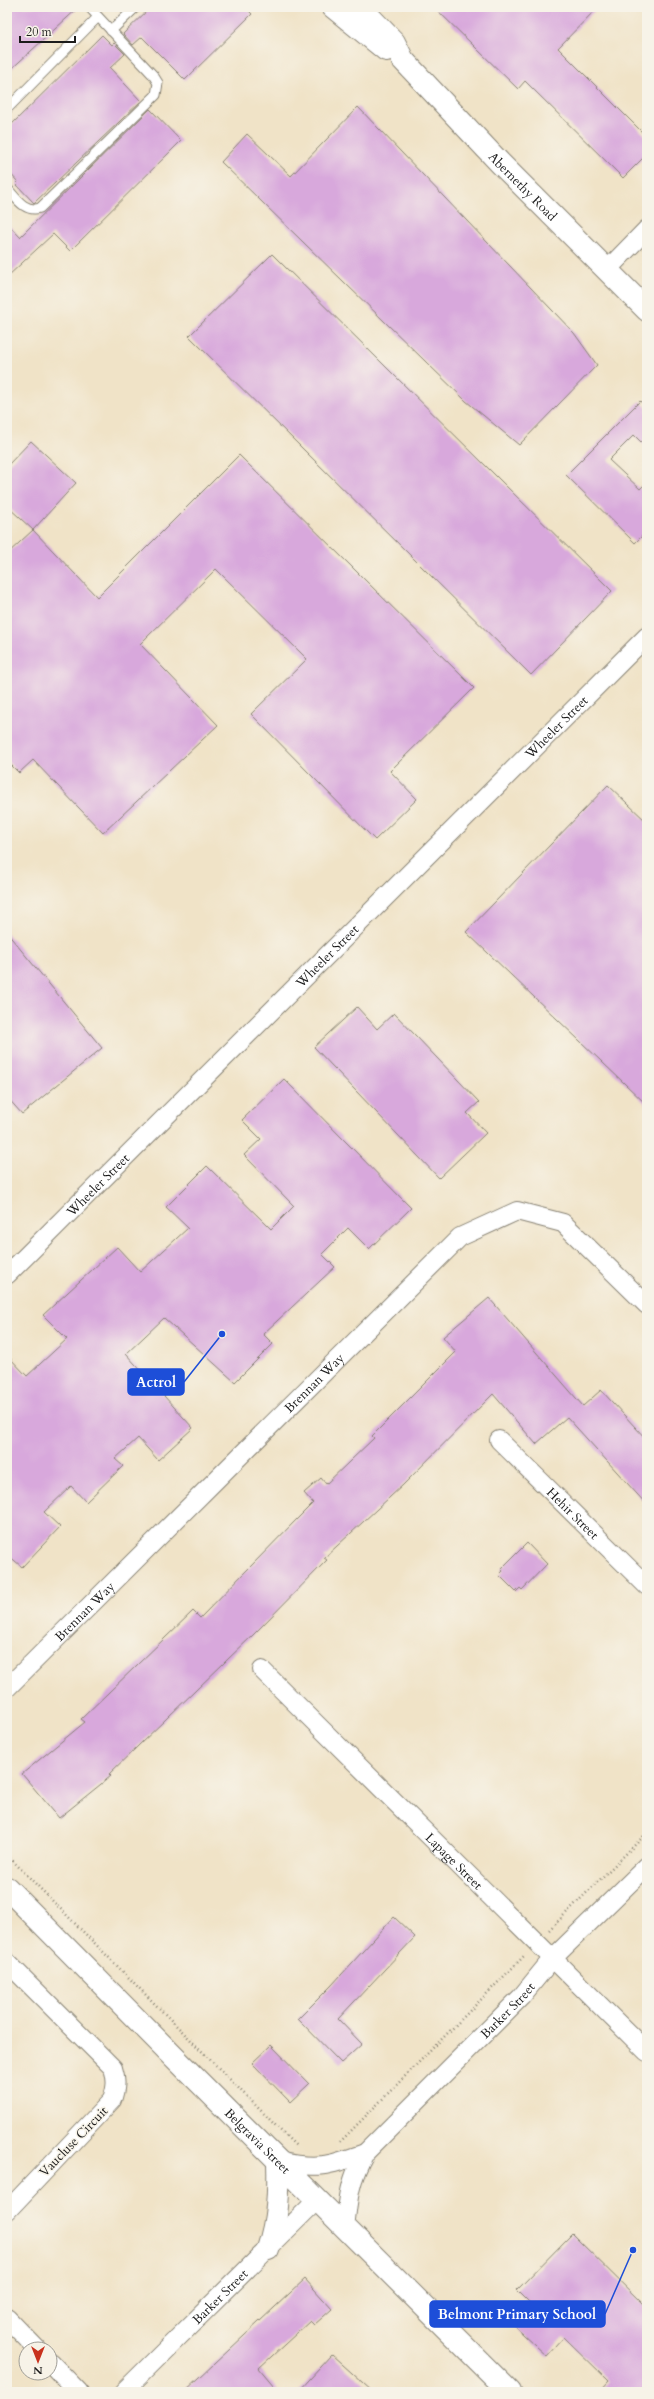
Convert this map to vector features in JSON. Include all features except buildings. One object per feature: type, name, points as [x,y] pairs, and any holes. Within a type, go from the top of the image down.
[{"type":"main road","name":"Abernethy Road","points":[[344,8],[382,48],[403,60],[500,163],[647,310]]},
{"type":"main road","name":"Belgravia Street","points":[[7,1888],[345,2229],[510,2392]]},
{"type":"main road","points":[[268,2249],[275,2229],[278,2209],[278,2161]]},
{"type":"street","points":[[607,270],[647,229]]},
{"type":"street","name":"Wheeler Street","points":[[7,1275],[647,636]]},
{"type":"street","name":"Brennan Way","points":[[7,1688],[460,1237],[517,1211],[563,1223],[647,1305]]},
{"type":"street","name":"Hehir Street","points":[[499,1440],[647,1586]]},
{"type":"street","name":"Lapage Street","points":[[262,1670],[647,2052]]},
{"type":"street","name":"Barker Street","points":[[345,2229],[348,2195],[354,2173],[365,2153],[521,1997],[552,1959],[647,1866]]},
{"type":"street","name":"Vaucluse Circuit","points":[[7,1962],[113,2068],[116,2076],[116,2088],[112,2100],[7,2211]]},
{"type":"street","name":"Barker Street","points":[[278,2161],[315,2168],[328,2166],[365,2153]]},
{"type":"street","name":"Barker Street","points":[[123,2392],[317,2200]]},
{"type":"street","points":[[7,2318],[29,2341]]},
{"type":"street","points":[[58,2370],[79,2392]]},
{"type":"lane","points":[[7,188],[25,208],[33,210],[40,208],[156,95],[158,83],[154,75],[89,7]]},
{"type":"lane","points":[[111,31],[136,7]]},
{"type":"lane","points":[[7,109],[98,17]]},
{"type":"path","points":[[340,2143],[536,1943],[647,1833]]},
{"type":"path","points":[[7,1855],[300,2150]]},
{"type":"place","name":"Actrol","points":[[222,1334]]},
{"type":"place","name":"Belmont Primary School","points":[[633,2250]]}]
